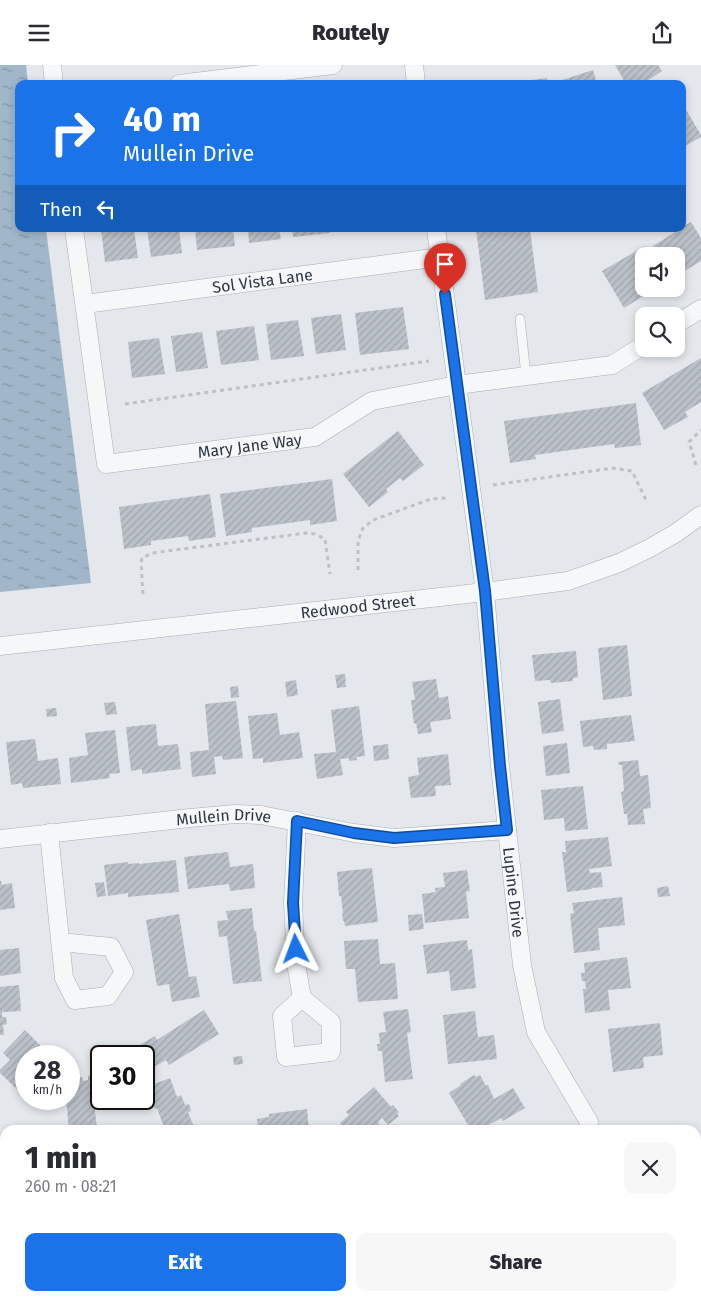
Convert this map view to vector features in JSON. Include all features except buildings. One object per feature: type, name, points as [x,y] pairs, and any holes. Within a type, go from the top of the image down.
[{"type":"street","points":[[52,65],[54,80]]},
{"type":"street","points":[[211,80],[333,65]]},
{"type":"street","points":[[414,65],[416,80]]},
{"type":"street","name":"Mary Jane Way","points":[[74,232],[106,464],[315,437],[372,401],[457,385],[612,365],[635,351]]},
{"type":"street","name":"Lupine Drive","points":[[436,232],[485,591],[500,766],[522,965],[536,1032],[590,1122]]},
{"type":"street","name":"Sol Vista Lane","points":[[85,305],[440,257]]},
{"type":"street","points":[[685,319],[701,309]]},
{"type":"street","name":"Redwood Street","points":[[0,646],[568,581],[619,563],[650,548],[676,533],[701,515]]},
{"type":"street","name":"Mullein Drive","points":[[0,839],[235,814],[261,815],[354,833],[394,838],[507,830]]},
{"type":"street","points":[[297,821],[293,903],[296,965],[302,998]]},
{"type":"street","points":[[49,833],[60,942]]},
{"type":"lane","points":[[520,319],[526,375]]},
{"type":"path","points":[[125,404],[429,361]]},
{"type":"path","points":[[696,465],[689,442],[701,430]]},
{"type":"path","points":[[493,485],[613,468],[632,471],[646,500]]},
{"type":"path","points":[[358,571],[358,541],[363,528],[373,520],[431,499],[447,498]]},
{"type":"path","points":[[143,594],[142,558],[152,553],[306,533],[325,539],[330,573]]},
{"type":"water","points":[[0,65],[26,65],[28,80],[15,80],[15,232],[46,232],[91,583],[0,592]]},
{"type":"route","points":[[296,949],[293,903],[297,821],[354,833],[394,838],[507,830],[485,591],[445,294]]}]
